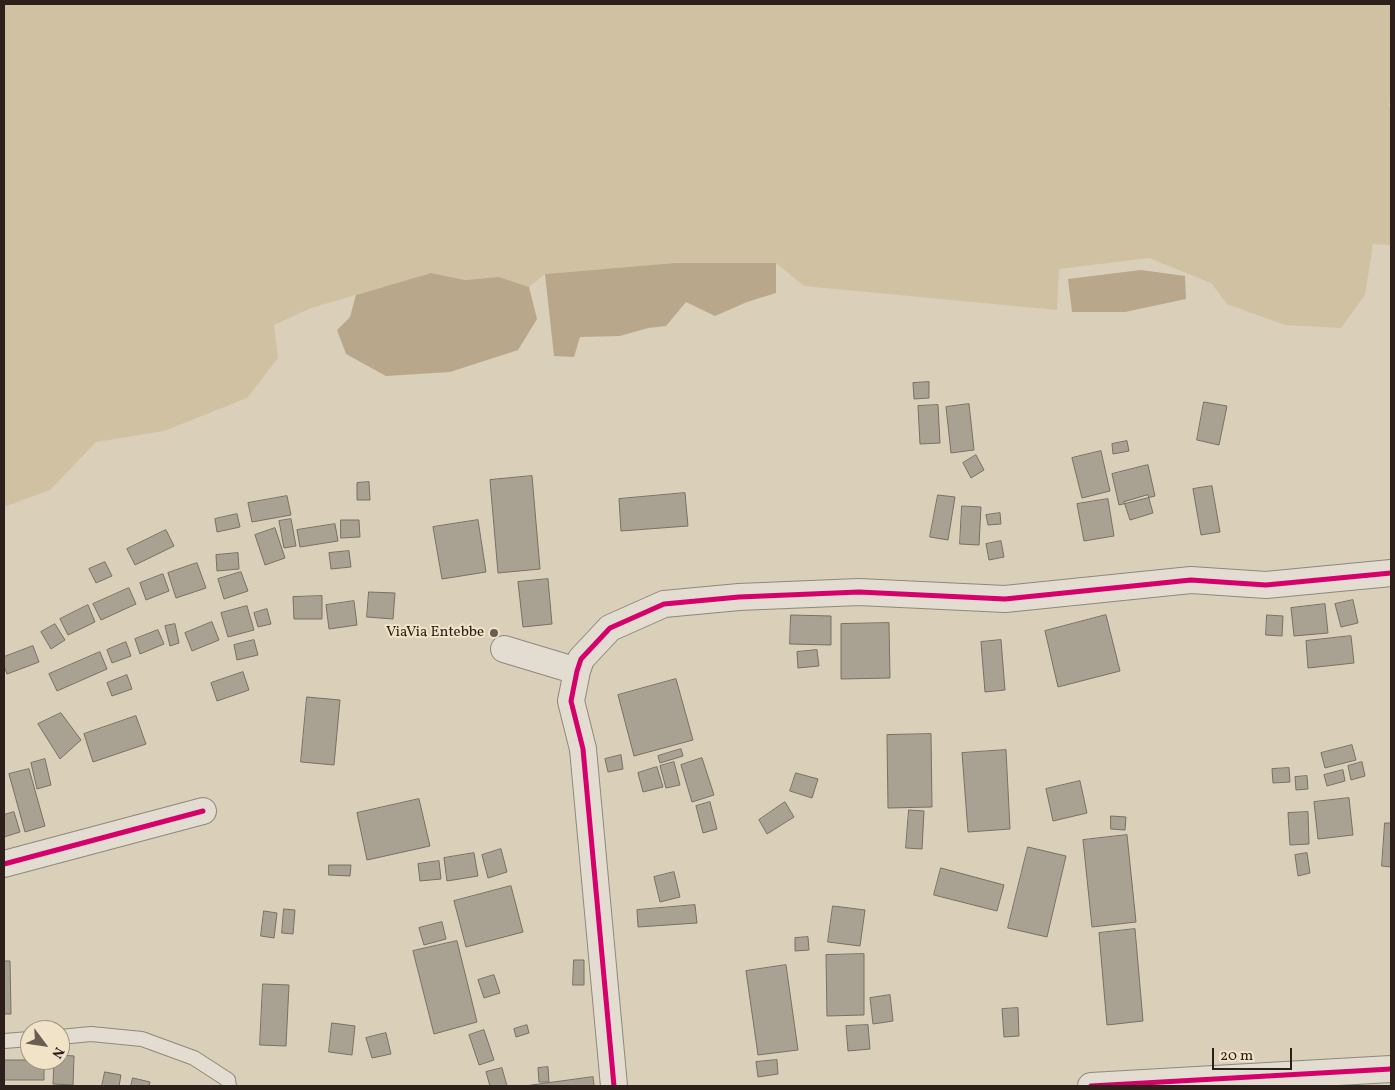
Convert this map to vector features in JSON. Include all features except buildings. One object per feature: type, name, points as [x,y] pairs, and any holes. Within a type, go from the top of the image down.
[{"type":"street","points":[[614,1086],[583,749],[570,702],[581,659],[610,628],[664,604],[739,597],[859,592],[1005,599],[1191,580],[1266,585],[1391,573]]},
{"type":"street","points":[[504,649],[577,671]]},
{"type":"street","points":[[4,864],[203,811]]},
{"type":"street","points":[[1091,1086],[1391,1070]]},
{"type":"lane","points":[[70,1035],[91,1034],[142,1039],[194,1058],[228,1080],[229,1086]]},
{"type":"lane","points":[[4,1041],[20,1040]]},
{"type":"shaded area","points":[[4,4],[1391,4],[1391,102],[1388,104],[1391,108],[1391,245],[1373,244],[1365,295],[1341,328],[1285,325],[1227,304],[1211,283],[1149,258],[1059,269],[1057,310],[804,286],[776,263],[675,263],[545,274],[529,287],[499,277],[465,280],[431,273],[311,308],[274,325],[278,358],[247,398],[164,431],[96,442],[50,490],[4,507]]},
{"type":"shaded area","points":[[675,263],[776,263],[776,293],[747,302],[715,316],[686,302],[666,326],[648,328],[620,336],[580,337],[574,357],[554,356],[545,274]]},
{"type":"shaded area","points":[[1141,270],[1185,276],[1186,299],[1125,312],[1072,312],[1068,279]]},
{"type":"shaded area","points":[[431,273],[465,280],[499,277],[529,287],[537,319],[518,350],[450,372],[386,376],[346,354],[337,330],[350,317],[356,295]]},
{"type":"cycle path","points":[[614,1086],[583,749],[571,701],[581,659],[610,628],[664,604],[739,597],[859,592],[1005,599],[1191,580],[1266,585],[1391,573]]},
{"type":"cycle path","points":[[4,864],[203,811]]},
{"type":"cycle path","points":[[1091,1086],[1391,1069]]},
{"type":"place","name":"ViaVia Entebbe","points":[[494,633]]}]
